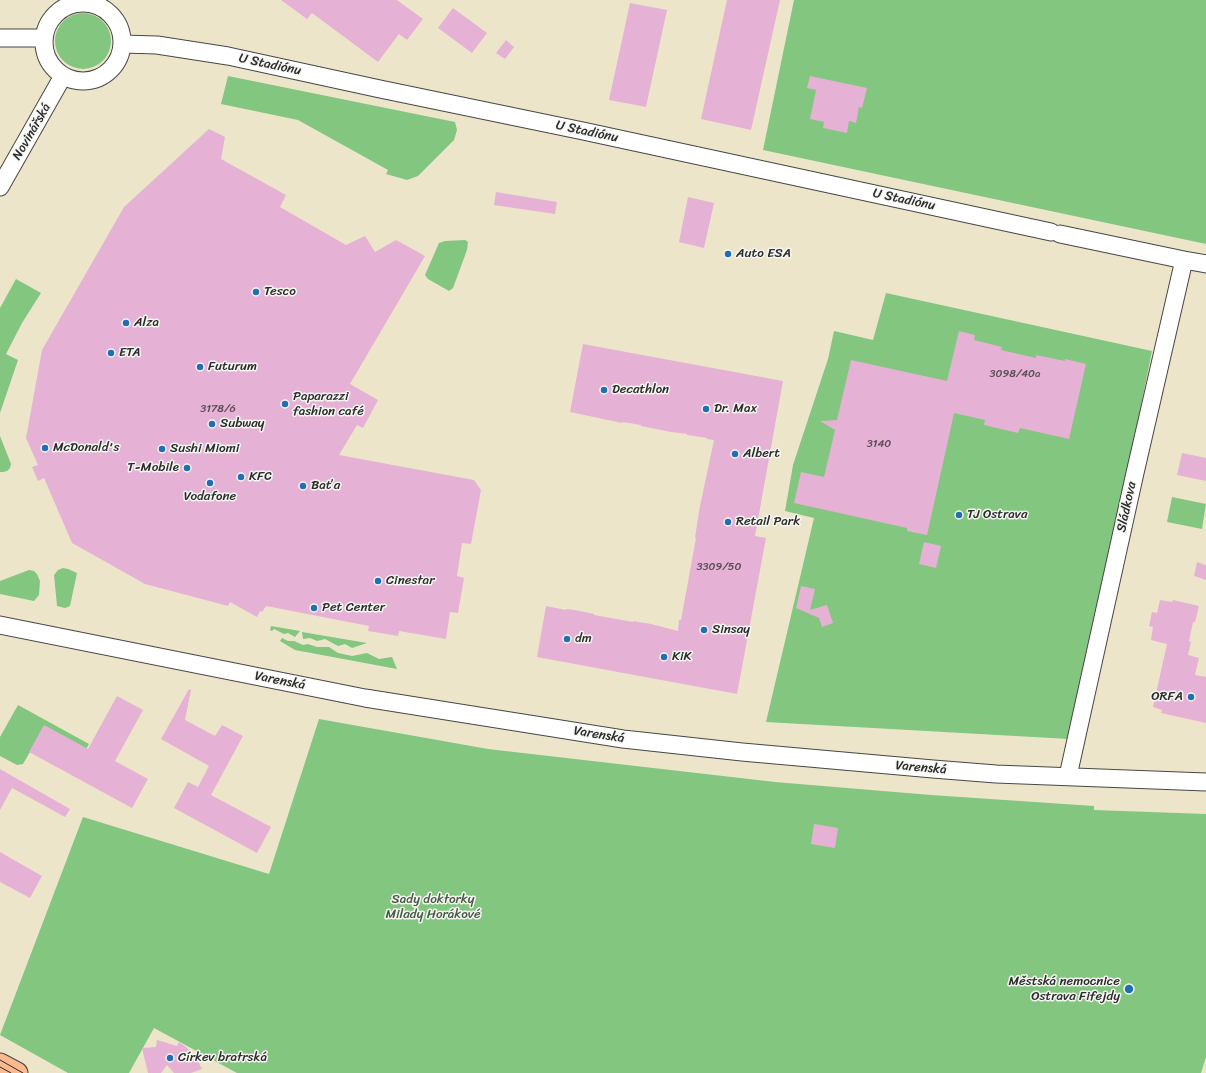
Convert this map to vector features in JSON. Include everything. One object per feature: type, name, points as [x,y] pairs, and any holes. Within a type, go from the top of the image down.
[{"type":"main road","points":[[0,1064],[17,1073]]},
{"type":"street","points":[[84,3],[103,4],[118,23],[122,44],[119,59],[108,72],[99,78],[83,81],[73,80],[63,76],[55,70],[45,51],[44,38],[49,23],[56,14],[65,7],[84,3]]},
{"type":"street","points":[[0,38],[44,38]]},
{"type":"street","name":"U Stadiónu","points":[[122,44],[157,45],[228,56],[380,89],[583,130],[1184,260]]},
{"type":"street","name":"Novinářská","points":[[0,187],[63,76]]},
{"type":"street","points":[[1184,260],[1206,264]]},
{"type":"street","name":"Sládkova","points":[[1068,776],[1184,260]]},
{"type":"street","name":"Varenská","points":[[0,625],[365,698],[623,739],[822,760],[996,774],[1206,782]]},
{"type":"green space","points":[[794,0],[1206,0],[1206,244],[763,150]]},
{"type":"green space","points":[[83,13],[98,18],[106,26],[111,41],[106,56],[98,64],[83,69],[68,64],[60,56],[55,41],[60,26],[68,18]]},
{"type":"green space","points":[[228,76],[455,122],[457,130],[454,140],[418,176],[407,180],[386,174],[388,170],[298,120],[221,104]]},
{"type":"green space","points":[[465,240],[468,242],[467,250],[453,288],[449,291],[428,279],[425,275],[439,243],[445,241]]},
{"type":"green space","points":[[16,279],[41,293],[22,323],[6,354],[18,360],[0,413],[0,308]]},
{"type":"green space","name":"TJ Ostrava","points":[[886,293],[1152,351],[1125,484],[1069,739],[766,722],[814,518],[785,511],[793,465],[828,359],[834,331],[873,340]]},
{"type":"green space","points":[[0,436],[11,464],[7,471],[3,472],[0,472]]},
{"type":"green space","points":[[1172,497],[1206,504],[1202,529],[1167,522]]},
{"type":"green space","points":[[63,568],[77,573],[70,606],[65,608],[57,606],[54,575],[58,570]]},
{"type":"green space","points":[[29,570],[34,571],[37,574],[40,581],[39,595],[34,601],[0,594],[0,581]]},
{"type":"green space","points":[[271,626],[300,631],[295,637],[288,633],[284,634],[274,629],[272,631],[270,630]]},
{"type":"green space","points":[[302,632],[367,643],[352,648],[345,644],[338,646],[325,639],[317,641],[310,638],[303,639]]},
{"type":"green space","points":[[282,638],[303,645],[308,644],[317,647],[329,647],[338,653],[352,656],[367,653],[379,659],[392,657],[397,669],[295,650],[280,641]]},
{"type":"green space","points":[[18,705],[89,744],[86,749],[45,726],[23,764],[17,765],[0,756],[0,737]]},
{"type":"green space","name":"Sady doktorky Milady Horákové","points":[[319,719],[488,749],[775,782],[931,795],[1094,806],[1094,810],[1206,814],[1206,1057],[1201,1073],[237,1073],[154,1028],[129,1073],[68,1073],[0,1035],[83,817],[269,874]]},
{"type":"building","points":[[281,0],[397,0],[423,19],[407,40],[399,34],[378,62],[312,13],[307,19]]},
{"type":"building","points":[[727,0],[780,0],[751,130],[701,119]]},
{"type":"building","points":[[630,3],[667,10],[646,107],[609,100]]},
{"type":"building","points":[[453,8],[487,33],[472,53],[438,28]]},
{"type":"building","points":[[506,40],[514,47],[505,59],[496,53]]},
{"type":"building","points":[[810,76],[867,88],[862,108],[859,107],[856,123],[849,121],[847,133],[823,128],[824,122],[810,119],[816,90],[807,88]]},
{"type":"building","name":"Futurum","points":[[209,129],[225,137],[221,159],[286,195],[280,207],[346,245],[365,236],[375,252],[396,240],[425,256],[350,384],[378,400],[363,428],[357,425],[339,455],[474,480],[481,490],[471,544],[462,543],[457,576],[464,578],[458,613],[450,612],[446,639],[399,631],[398,636],[368,631],[369,626],[266,606],[262,612],[260,611],[257,617],[230,602],[228,606],[145,584],[72,543],[44,478],[38,481],[32,467],[38,465],[26,438],[42,350],[124,207]]},
{"type":"building","points":[[496,192],[557,202],[555,214],[494,205]]},
{"type":"building","points":[[688,197],[714,203],[704,248],[679,242]]},
{"type":"building","points":[[959,331],[975,335],[974,340],[1002,347],[1001,350],[1036,358],[1036,355],[1065,361],[1065,359],[1086,364],[1069,439],[1020,428],[1018,433],[984,425],[985,420],[954,413],[927,535],[907,531],[907,528],[794,503],[801,472],[824,477],[835,430],[820,421],[837,420],[851,360],[947,381]]},
{"type":"building","name":"Retail Park","points":[[583,344],[783,381],[755,536],[766,538],[737,694],[537,657],[546,606],[651,624],[678,631],[696,538],[699,511],[714,440],[570,412]]},
{"type":"building","points":[[1182,453],[1206,458],[1206,481],[1177,475]]},
{"type":"building","points":[[924,542],[941,546],[936,568],[919,564]]},
{"type":"building","points":[[1197,562],[1206,565],[1206,580],[1194,576]]},
{"type":"building","points":[[801,586],[815,589],[810,610],[827,605],[833,623],[822,627],[819,618],[796,608]]},
{"type":"building","points":[[1160,600],[1172,602],[1173,600],[1199,606],[1195,622],[1193,622],[1188,655],[1199,658],[1195,675],[1206,677],[1206,723],[1161,713],[1162,710],[1153,707],[1167,644],[1151,640],[1153,627],[1149,626],[1152,612],[1157,613]]},
{"type":"building","points":[[189,689],[191,690],[185,720],[215,736],[222,725],[243,736],[211,795],[271,827],[257,853],[174,808],[188,782],[198,787],[209,766],[161,739]]},
{"type":"building","points":[[117,696],[143,710],[115,761],[148,779],[132,808],[29,752],[44,725],[88,749]]},
{"type":"building","points":[[0,769],[70,809],[65,817],[12,788],[0,810]]},
{"type":"building","points":[[814,824],[838,828],[835,848],[811,844]]},
{"type":"building","points":[[0,852],[42,876],[30,898],[0,882]]},
{"type":"building","name":"Církev bratrská","points":[[157,1040],[177,1046],[179,1042],[195,1056],[202,1069],[191,1073],[174,1073],[167,1065],[161,1073],[148,1073],[142,1048],[156,1047]]},
{"type":"tram line","points":[[0,1060],[23,1073]]},
{"type":"tram line","points":[[0,1067],[11,1073]]},
{"type":"place","name":"Auto ESA","points":[[728,254]]},
{"type":"place","name":"Tesco","points":[[256,292]]},
{"type":"place","name":"Alza","points":[[126,323]]},
{"type":"place","name":"ETA","points":[[111,353]]},
{"type":"place","name":"Futurum","points":[[200,367]]},
{"type":"place","name":"Decathlon","points":[[604,390]]},
{"type":"place","name":"Paparazzi fashion café","points":[[285,404]]},
{"type":"place","name":"Dr. Max","points":[[706,409]]},
{"type":"place","name":"Subway","points":[[212,424]]},
{"type":"place","name":"McDonald's","points":[[45,448]]},
{"type":"place","name":"Sushi Miomi","points":[[162,449]]},
{"type":"place","name":"Albert","points":[[735,454]]},
{"type":"place","name":"T-Mobile","points":[[187,468]]},
{"type":"place","name":"KFC","points":[[241,477]]},
{"type":"place","name":"Vodafone","points":[[210,483]]},
{"type":"place","name":"Baťa","points":[[303,486]]},
{"type":"place","name":"TJ Ostrava","points":[[959,515]]},
{"type":"place","name":"Retail Park","points":[[728,522]]},
{"type":"place","name":"Cinestar","points":[[378,581]]},
{"type":"place","name":"Pet Center","points":[[314,608]]},
{"type":"place","name":"Sinsay","points":[[704,630]]},
{"type":"place","name":"dm","points":[[567,639]]},
{"type":"place","name":"KiK","points":[[664,657]]},
{"type":"place","name":"ORFA","points":[[1191,697]]},
{"type":"place","name":"Městská nemocnice Ostrava Fifejdy","points":[[1129,989]]},
{"type":"place","name":"Církev bratrská","points":[[170,1058]]}]
